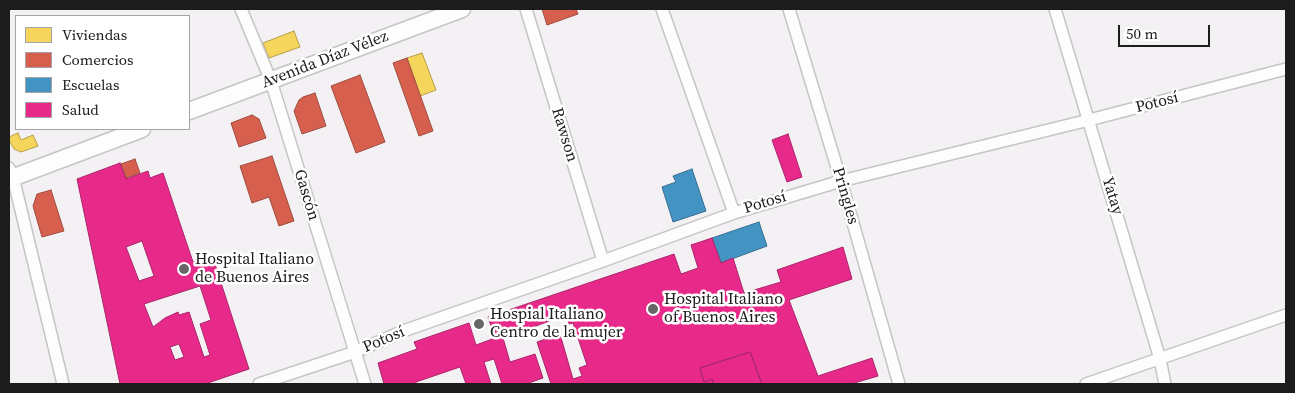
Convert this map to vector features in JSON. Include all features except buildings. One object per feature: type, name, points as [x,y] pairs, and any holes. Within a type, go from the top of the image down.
[{"type":"main road","name":"Avenida Díaz Vélez","points":[[190,111],[462,9]]},
{"type":"main road","points":[[10,175],[139,130]]},
{"type":"street","name":"Gascón","points":[[241,9],[270,81],[365,384]]},
{"type":"street","name":"Rawson","points":[[526,9],[603,261]]},
{"type":"street","points":[[662,9],[734,213]]},
{"type":"street","name":"Pringles","points":[[789,9],[841,181],[898,384]]},
{"type":"street","name":"Yatay","points":[[1055,9],[1160,359],[1165,384]]},
{"type":"street","name":"Potosí","points":[[259,384],[355,352],[406,330],[734,213],[841,181],[1286,69]]},
{"type":"street","points":[[10,175],[63,384]]},
{"type":"street","points":[[1086,384],[1286,315]]},
{"type":"place","name":"Hospital Italiano de Buenos Aires","points":[[184,269]]},
{"type":"place","name":"Hospital Italiano of Buenos Aires","points":[[653,309]]},
{"type":"place","name":"Hospial Italiano Centro de la mujer","points":[[479,324]]}]
